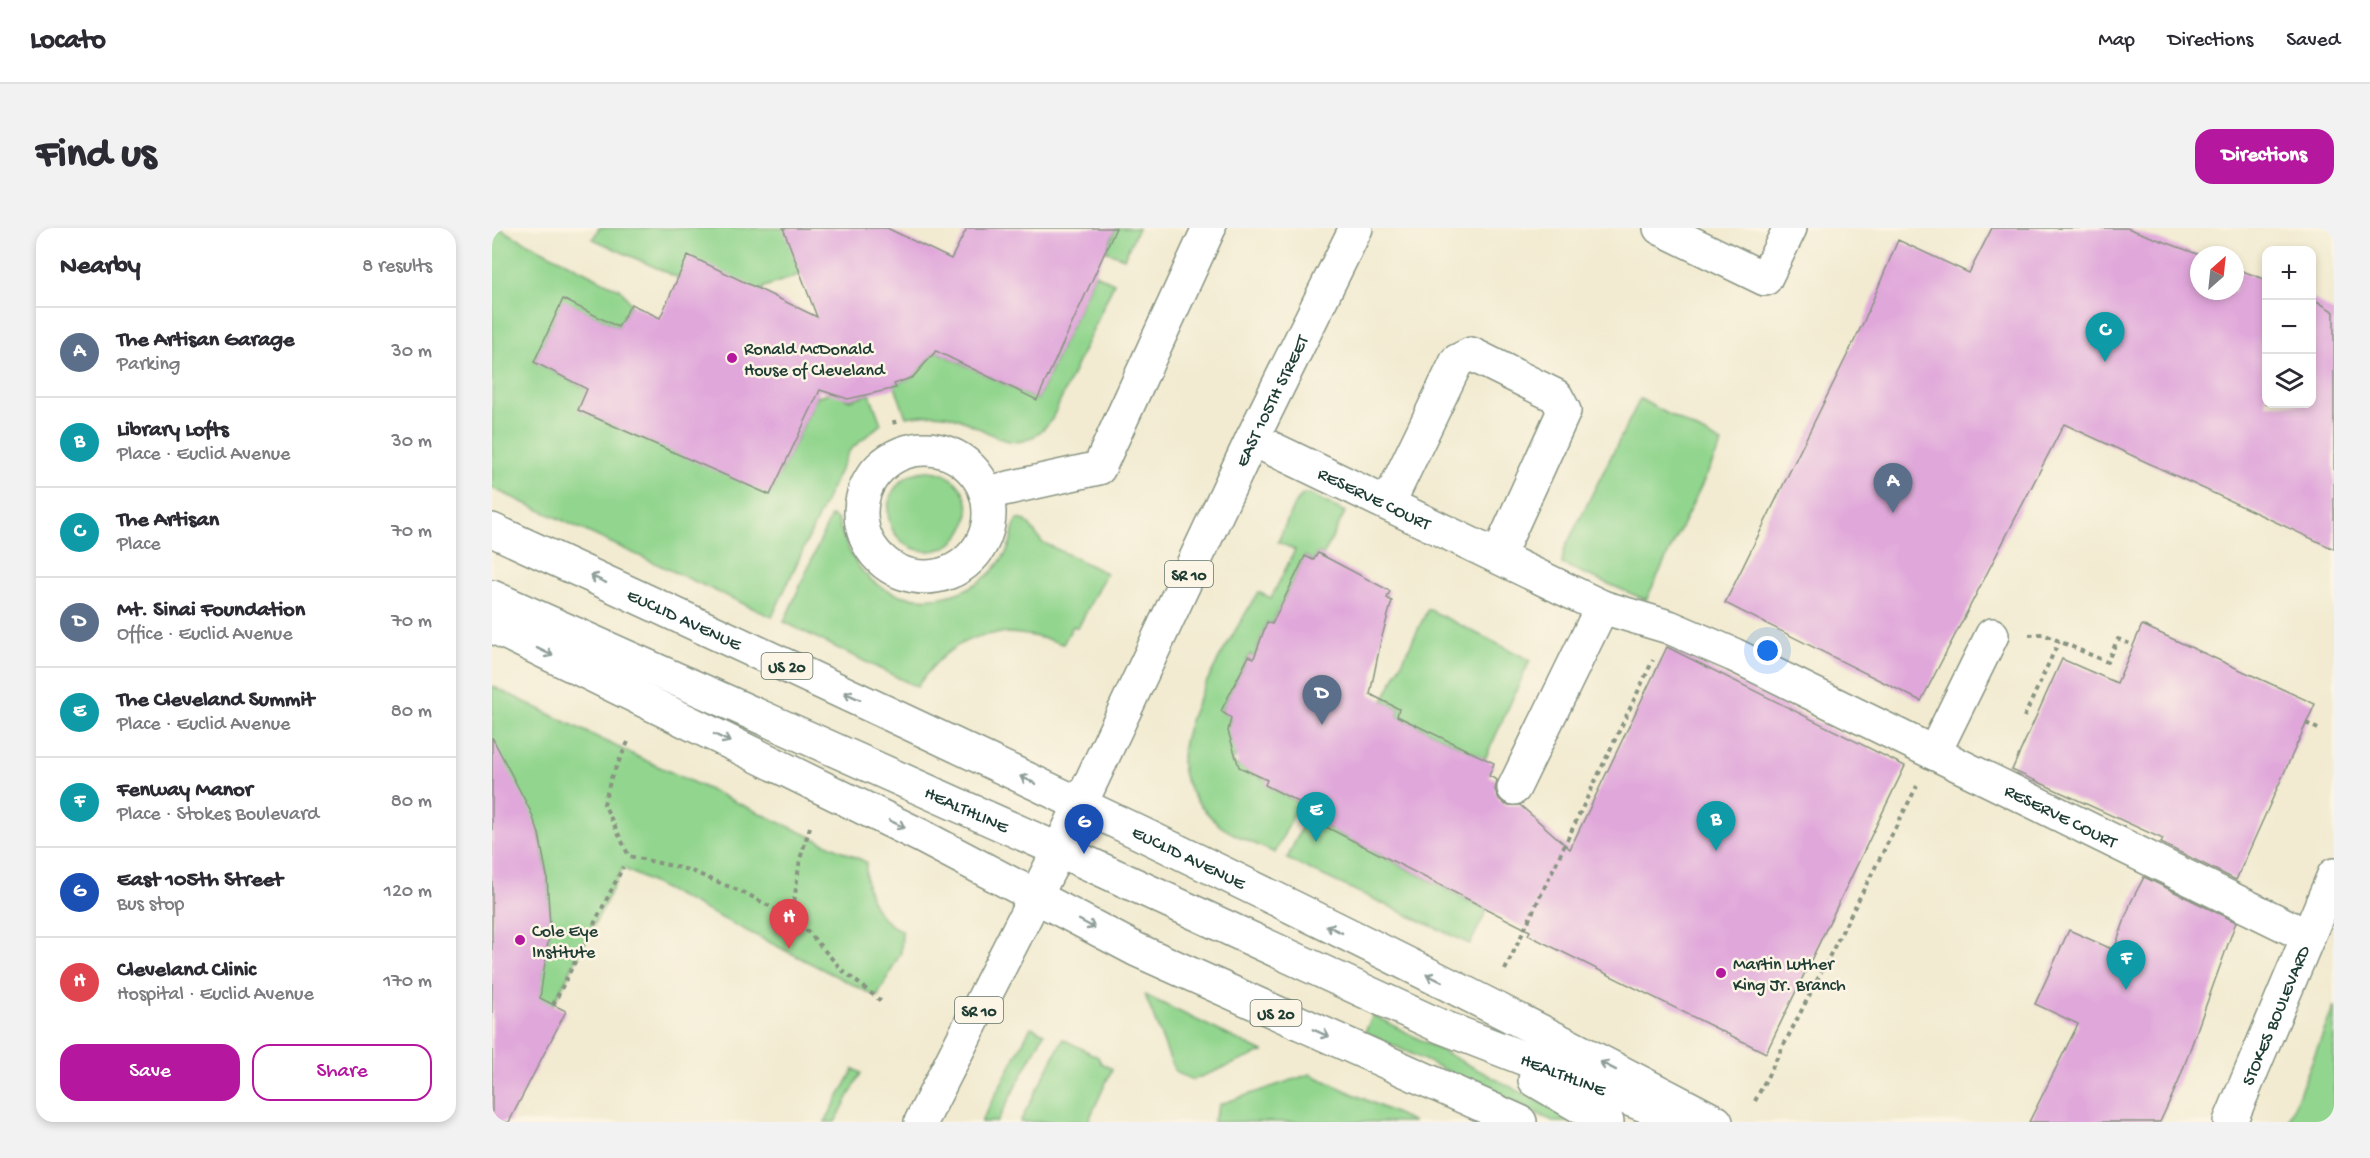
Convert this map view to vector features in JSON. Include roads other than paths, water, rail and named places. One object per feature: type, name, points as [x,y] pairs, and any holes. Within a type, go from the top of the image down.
[{"type":"main road","points":[[986,493],[1099,468],[1209,228]]},
{"type":"main road","name":"EAST 105TH STREET","points":[[921,1122],[1059,850],[1252,440],[1356,228]]},
{"type":"main road","points":[[1660,228],[1765,279],[1790,228]]},
{"type":"main road","points":[[1388,504],[1457,361],[1471,354],[1556,396],[1564,411],[1498,556]]},
{"type":"main road","name":"RESERVE COURT","points":[[1252,440],[1602,607],[1669,627],[1734,655],[2307,936]]},
{"type":"main road","name":"EUCLID AVENUE","points":[[492,530],[937,735],[1470,995],[1716,1122]]},
{"type":"main road","name":"HEALTHLINE","points":[[492,597],[1059,850],[1440,1026],[1688,1122]]},
{"type":"main road","points":[[1514,788],[1602,607]]},
{"type":"main road","name":"US 20","points":[[492,626],[911,831],[1137,950],[1520,1122]]},
{"type":"main road","points":[[1934,753],[1992,635]]},
{"type":"main road","name":"STOKES BOULEVARD","points":[[2230,1122],[2334,875]]},
{"type":"main road","name":"HEALTHLINE","points":[[1440,1026],[1608,1122]]},
{"type":"place","name":"Ronald McDonald House of Cleveland","points":[[732,358]]},
{"type":"place","name":"The Artisan","points":[[2105,362]]},
{"type":"place","name":"The Artisan Garage","points":[[1893,513]]},
{"type":"place","name":"Mt. Sinai Foundation","points":[[1322,725]]},
{"type":"place","name":"The Cleveland Summit","points":[[1316,842]]},
{"type":"place","name":"Library Lofts","points":[[1716,851]]},
{"type":"place","name":"East 105th Street","points":[[1084,854]]},
{"type":"place","name":"Cole Eye Institute","points":[[520,940]]},
{"type":"place","name":"Cleveland Clinic","points":[[789,949]]},
{"type":"place","name":"Martin Luther King Jr. Branch","points":[[1721,973]]},
{"type":"place","name":"Fenway Manor","points":[[2126,990]]}]
